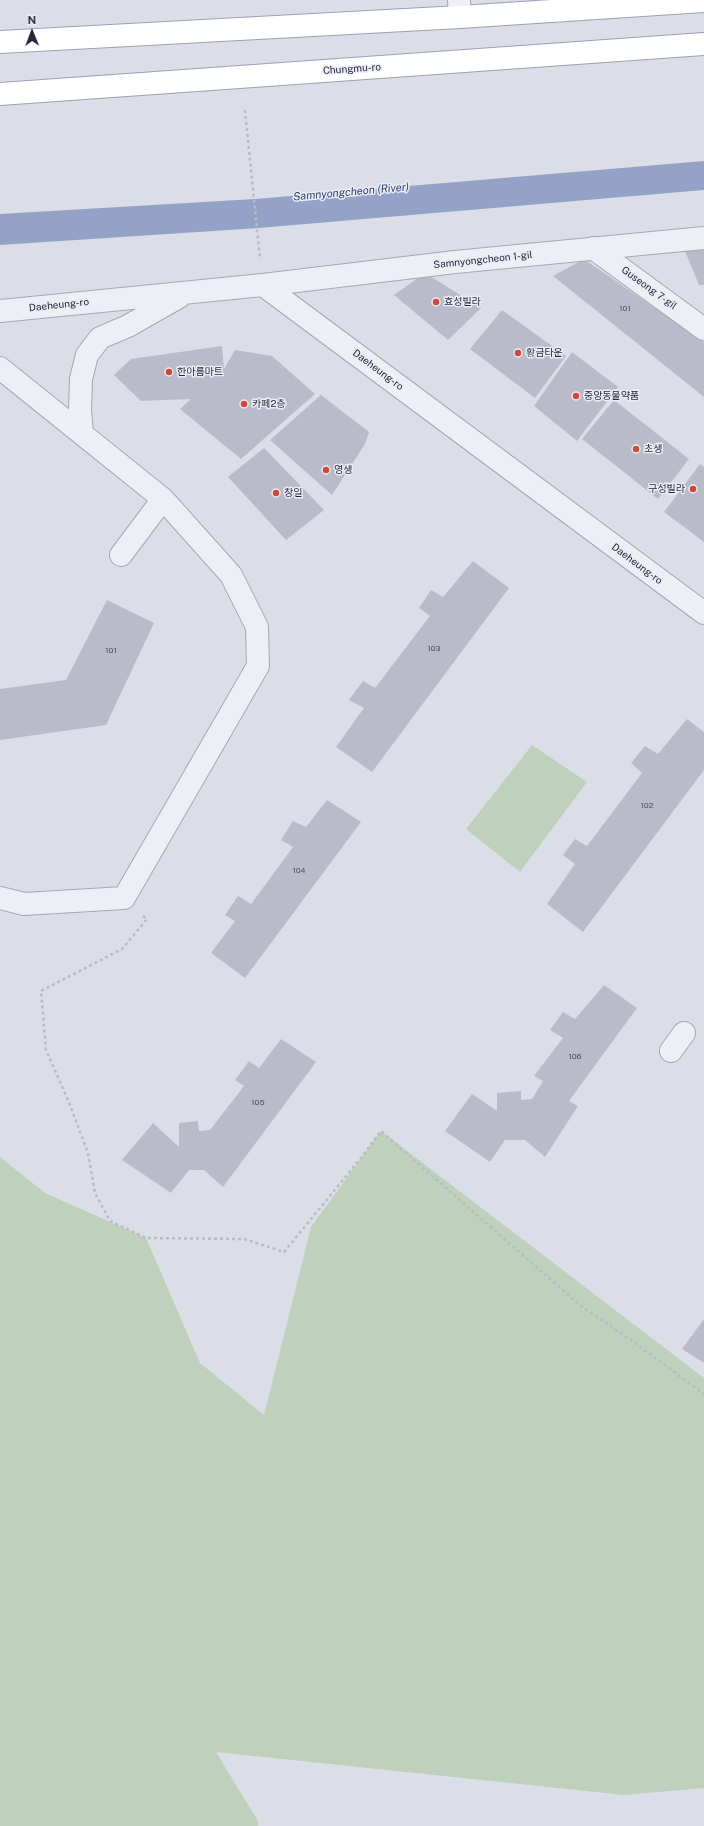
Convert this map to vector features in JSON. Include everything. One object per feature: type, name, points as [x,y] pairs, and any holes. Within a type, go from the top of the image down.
[{"type":"main road","points":[[0,42],[459,9],[704,1]]},
{"type":"main road","name":"Chungmu-ro","points":[[0,94],[704,44]]},
{"type":"street","name":"Samnyongcheon 1-gil","points":[[263,285],[455,262],[704,238]]},
{"type":"street","name":"Guseong 7-gil","points":[[593,248],[704,329]]},
{"type":"street","name":"Daeheung-ro","points":[[0,311],[263,285],[704,614]]},
{"type":"street","points":[[82,434],[80,410],[81,379],[87,356],[100,338],[128,326],[186,293]]},
{"type":"street","points":[[0,368],[163,499],[231,575],[258,627],[258,666],[124,898],[24,904],[0,898]]},
{"type":"street","points":[[121,555],[163,499]]},
{"type":"street","points":[[671,1051],[684,1033]]},
{"type":"path","points":[[245,110],[263,285]]},
{"type":"path","points":[[124,898],[147,920],[122,949],[40,991],[46,1050],[68,1100],[88,1154],[95,1193],[110,1221],[146,1238],[244,1238],[284,1252],[361,1158],[381,1131],[581,1306],[631,1340],[704,1394]]},
{"type":"green space","points":[[532,745],[587,782],[520,872],[466,829]]},
{"type":"green space","points":[[381,1131],[704,1378],[704,1788],[624,1795],[216,1752],[258,1821],[258,1826],[0,1826],[0,1157],[45,1193],[146,1238],[200,1363],[264,1415],[311,1227]]},
{"type":"water","name":"Samnyongcheon (River)","points":[[704,161],[704,190],[259,228],[0,245],[0,214],[255,199]]},
{"type":"building","points":[[704,249],[704,285],[699,285],[685,251]]},
{"type":"building","points":[[584,259],[704,342],[704,397],[553,276]]},
{"type":"building","name":"효성빌라","points":[[425,273],[481,308],[448,340],[394,295]]},
{"type":"building","name":"황금타운","points":[[502,310],[566,356],[535,398],[470,349]]},
{"type":"building","name":"카페2층","points":[[222,346],[224,369],[235,350],[272,356],[315,394],[241,459],[180,409],[191,399],[141,401],[114,375],[131,359]]},
{"type":"building","name":"중앙동물약품","points":[[572,352],[618,387],[577,441],[534,406]]},
{"type":"building","name":"영생","points":[[321,395],[369,432],[365,444],[332,495],[270,440]]},
{"type":"building","name":"초생","points":[[614,400],[689,459],[658,499],[582,439]]},
{"type":"building","name":"창일","points":[[264,448],[324,510],[286,540],[228,477]]},
{"type":"building","name":"구성빌라","points":[[700,464],[704,467],[704,542],[664,512]]},
{"type":"building","points":[[473,561],[509,588],[372,772],[336,747],[364,708],[349,700],[363,681],[375,688],[430,616],[419,608],[431,590],[443,597]]},
{"type":"building","points":[[107,600],[154,623],[106,725],[0,740],[0,689],[66,680]]},
{"type":"building","points":[[687,719],[704,732],[704,770],[583,932],[547,904],[575,864],[563,855],[575,839],[587,846],[642,773],[631,763],[645,746],[658,754]]},
{"type":"building","points":[[327,800],[361,822],[245,978],[211,953],[235,921],[225,915],[238,896],[251,904],[293,847],[281,840],[293,821],[306,827]]},
{"type":"building","points":[[604,985],[637,1008],[569,1101],[578,1106],[545,1157],[525,1140],[505,1140],[490,1162],[445,1131],[472,1094],[497,1111],[497,1093],[521,1091],[521,1100],[532,1099],[543,1081],[534,1076],[563,1038],[550,1030],[563,1012],[575,1019]]},
{"type":"building","points":[[281,1039],[316,1062],[223,1187],[204,1170],[189,1170],[171,1193],[122,1160],[153,1123],[179,1147],[179,1123],[198,1121],[199,1131],[210,1130],[244,1086],[235,1080],[249,1061],[259,1068]]},
{"type":"building","points":[[704,1319],[704,1363],[682,1349]]},
{"type":"place","name":"효성빌라","points":[[436,302]]},
{"type":"place","name":"황금타운","points":[[518,353]]},
{"type":"place","name":"한아름마트","points":[[169,372]]},
{"type":"place","name":"중앙동물약품","points":[[576,396]]},
{"type":"place","name":"카페2층","points":[[244,404]]},
{"type":"place","name":"초생","points":[[636,449]]},
{"type":"place","name":"영생","points":[[326,470]]},
{"type":"place","name":"구성빌라","points":[[693,489]]},
{"type":"place","name":"창일","points":[[276,493]]}]
